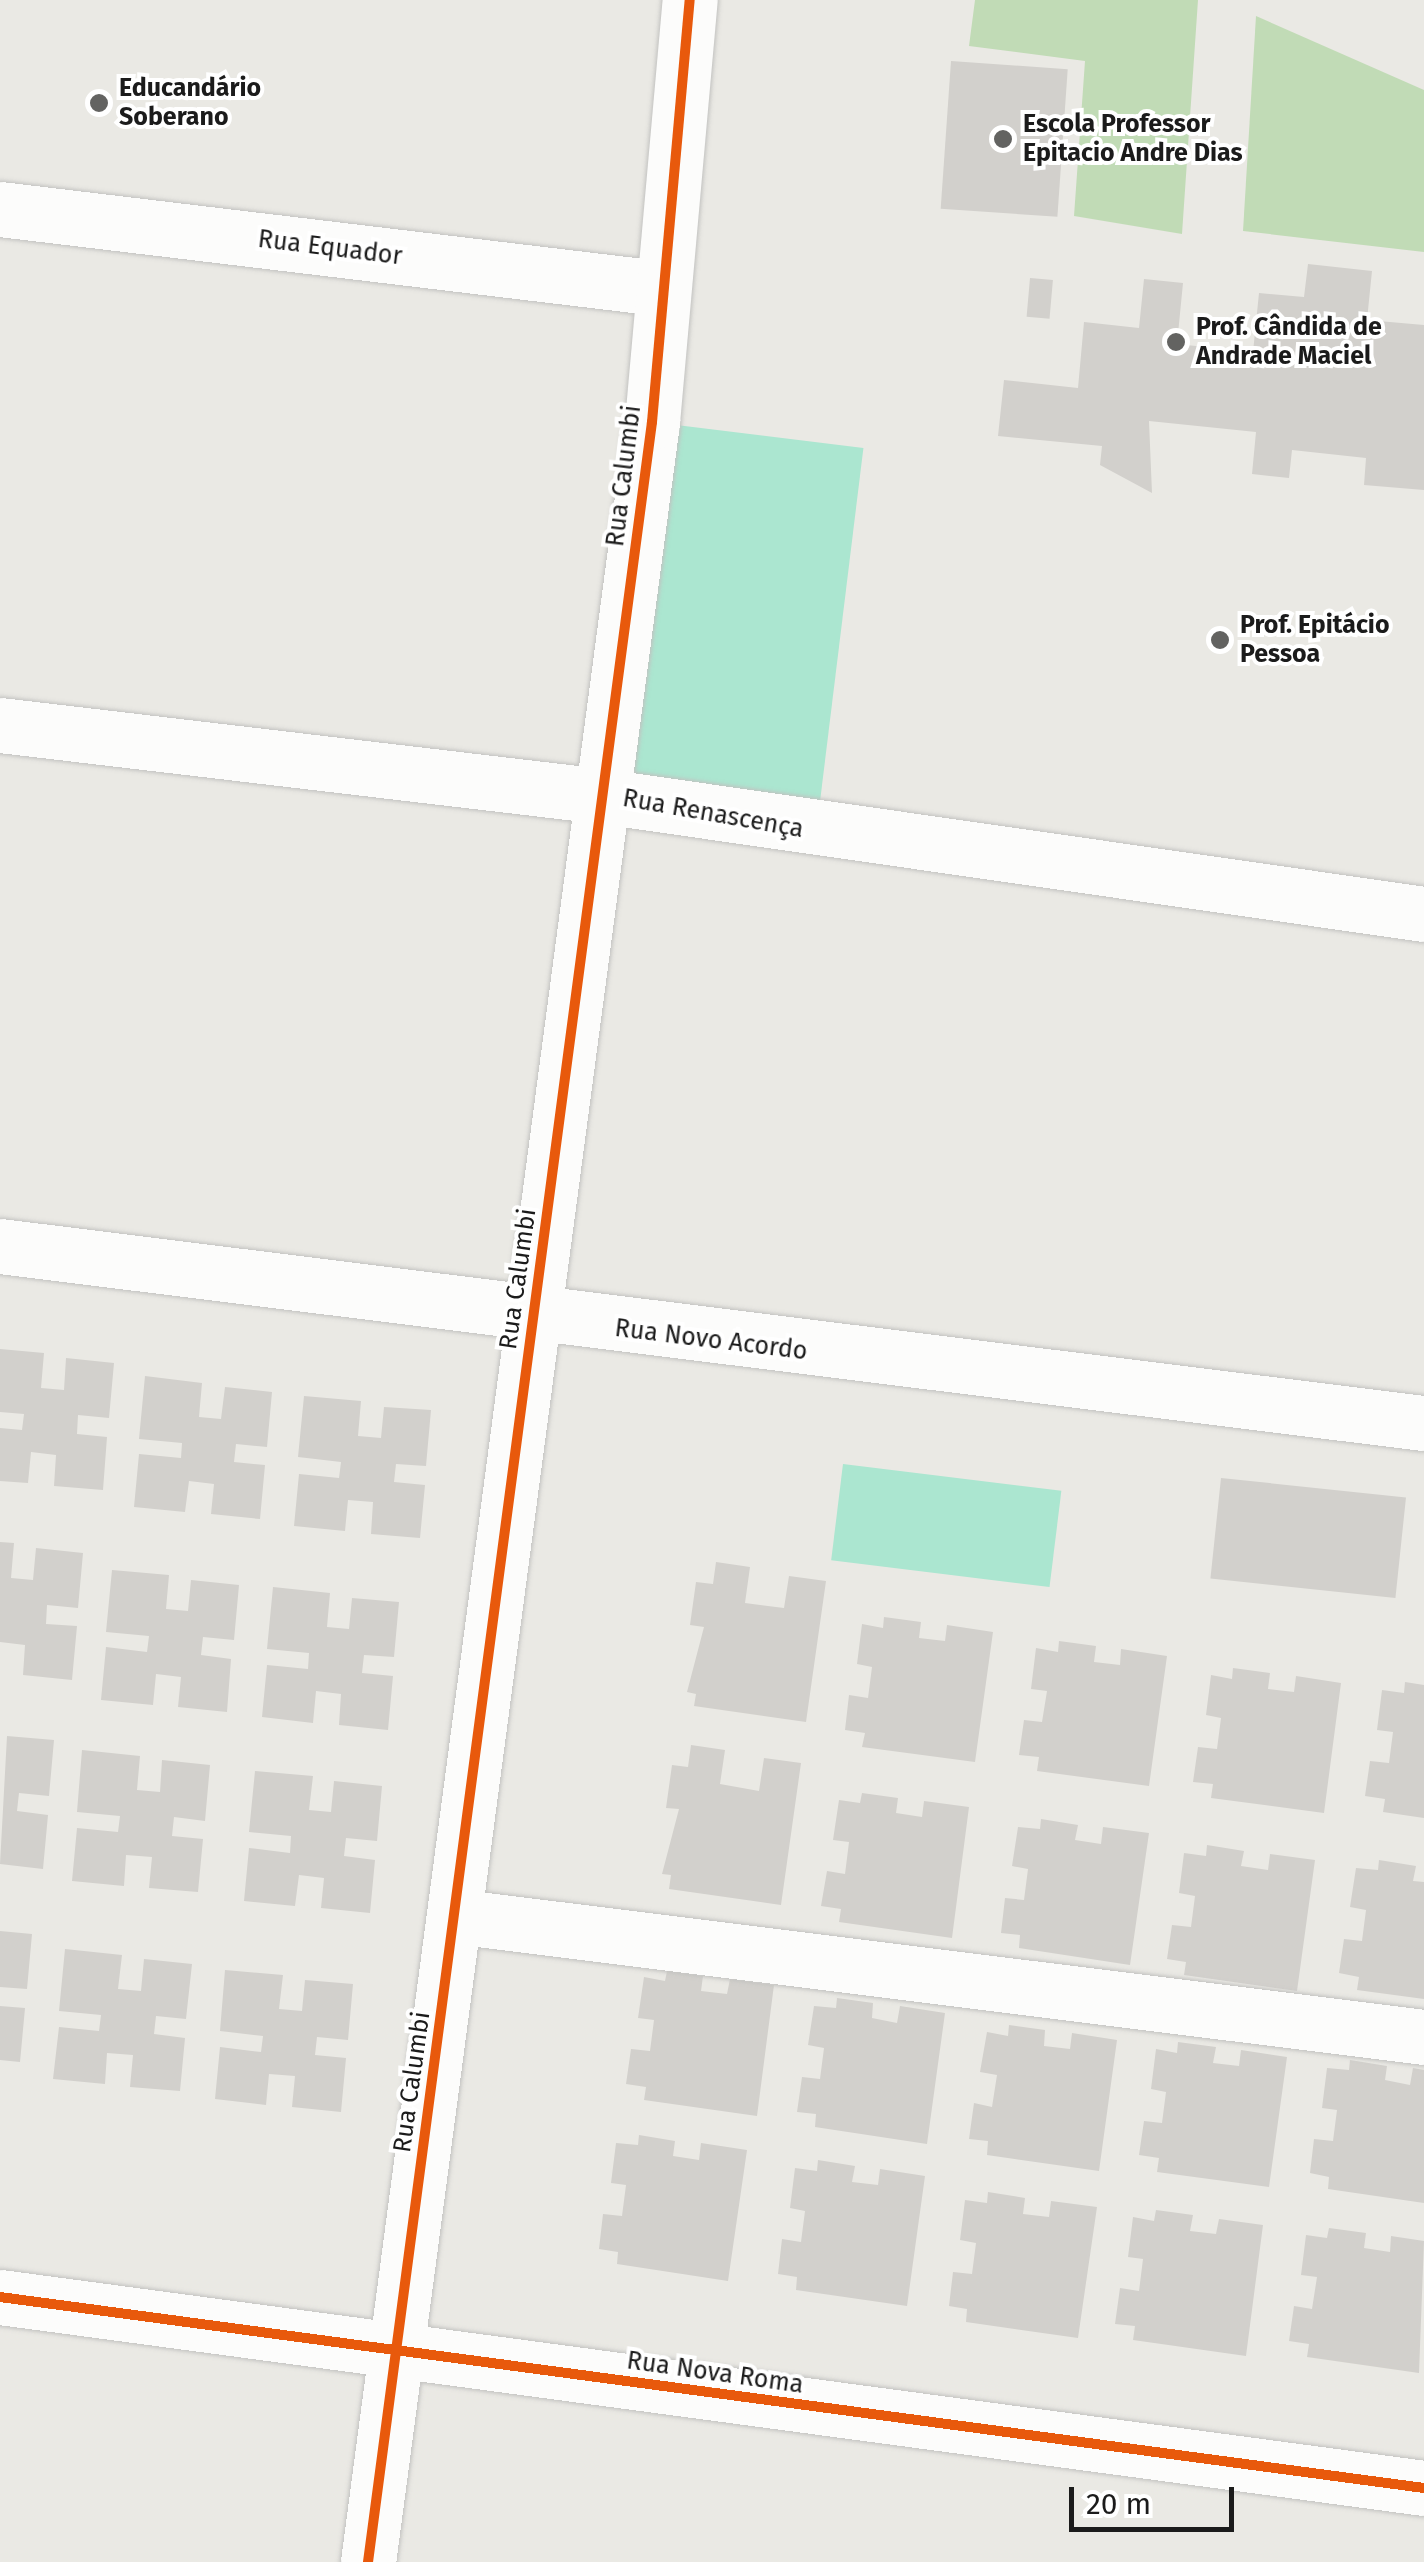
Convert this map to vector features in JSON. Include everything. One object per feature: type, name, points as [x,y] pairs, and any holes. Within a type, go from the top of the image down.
[{"type":"street","name":"Rua Calumbi","points":[[368,2562],[652,422],[660,288],[690,0]]},
{"type":"street","name":"Rua Equador","points":[[0,209],[660,288]]},
{"type":"street","name":"Rua Renascença","points":[[0,725],[602,796],[1424,914]]},
{"type":"street","name":"Rua Novo Acordo","points":[[0,1246],[533,1318],[1424,1424]]},
{"type":"street","points":[[454,1916],[1424,2037]]},
{"type":"street","name":"Rua Nova Roma","points":[[0,2297],[1424,2488]]},
{"type":"green space","points":[[975,0],[1198,0],[1182,234],[1074,216],[1085,61],[969,46]]},
{"type":"green space","points":[[1256,16],[1424,90],[1424,252],[1243,231]]},
{"type":"green space","points":[[652,422],[863,448],[817,822],[606,796]]},
{"type":"green space","points":[[843,1464],[1061,1491],[1050,1587],[831,1560]]},
{"type":"building","name":"Escola Professor Epitacio Andre Dias","points":[[951,61],[1068,69],[1057,217],[941,209]]},
{"type":"building","points":[[1308,264],[1372,271],[1367,320],[1424,325],[1424,490],[1364,485],[1366,458],[1292,450],[1289,478],[1252,474],[1256,432],[1149,421],[1152,493],[1100,465],[1102,446],[998,436],[1004,380],[1078,388],[1084,322],[1139,328],[1144,279],[1183,283],[1177,344],[1253,352],[1259,293],[1304,297]]},
{"type":"building","points":[[1030,278],[1053,280],[1050,319],[1027,317]]},
{"type":"building","points":[[0,1349],[44,1353],[41,1388],[64,1390],[66,1358],[114,1363],[109,1418],[78,1415],[77,1434],[107,1437],[103,1490],[54,1486],[56,1455],[31,1452],[28,1483],[0,1481],[0,1428],[22,1430],[24,1414],[0,1412]]},
{"type":"building","points":[[145,1376],[202,1383],[199,1417],[221,1419],[225,1387],[272,1392],[267,1447],[236,1444],[234,1462],[265,1465],[260,1519],[211,1514],[214,1484],[189,1481],[185,1512],[134,1507],[139,1454],[181,1458],[182,1443],[139,1439]]},
{"type":"building","points":[[304,1396],[361,1401],[358,1436],[381,1438],[384,1407],[431,1410],[426,1466],[396,1464],[394,1482],[425,1485],[420,1538],[371,1534],[373,1502],[348,1500],[345,1531],[294,1526],[299,1474],[339,1478],[341,1462],[298,1457]]},
{"type":"building","points":[[1221,1478],[1406,1497],[1395,1598],[1210,1578]]},
{"type":"building","points":[[0,1542],[14,1543],[11,1578],[33,1580],[36,1548],[83,1553],[78,1608],[47,1605],[46,1624],[77,1626],[72,1680],[23,1675],[25,1645],[0,1642]]},
{"type":"building","points":[[716,1562],[750,1567],[745,1603],[784,1608],[789,1576],[826,1581],[806,1722],[694,1706],[696,1694],[687,1692],[704,1627],[690,1625],[696,1582],[713,1584]]},
{"type":"building","points":[[112,1570],[169,1575],[166,1609],[188,1611],[191,1580],[239,1585],[234,1640],[203,1637],[201,1655],[231,1659],[227,1712],[178,1707],[181,1677],[156,1674],[153,1705],[101,1700],[106,1647],[147,1652],[149,1636],[106,1632]]},
{"type":"building","points":[[273,1587],[330,1593],[327,1627],[349,1629],[352,1598],[399,1602],[394,1657],[364,1655],[362,1673],[393,1676],[388,1730],[339,1725],[341,1694],[316,1691],[313,1723],[262,1717],[267,1665],[308,1669],[309,1653],[267,1649]]},
{"type":"building","points":[[884,1617],[921,1622],[919,1638],[945,1641],[947,1625],[993,1632],[975,1762],[862,1747],[865,1733],[845,1730],[849,1695],[868,1698],[872,1667],[857,1664],[862,1624],[883,1628]]},
{"type":"building","points":[[1059,1641],[1096,1646],[1094,1662],[1120,1665],[1121,1649],[1167,1656],[1149,1786],[1037,1771],[1039,1757],[1019,1755],[1024,1720],[1042,1722],[1047,1691],[1031,1689],[1036,1648],[1058,1652]]},
{"type":"building","points":[[1233,1668],[1270,1673],[1268,1689],[1294,1692],[1296,1676],[1341,1683],[1324,1813],[1211,1798],[1213,1784],[1193,1782],[1198,1747],[1217,1749],[1221,1718],[1206,1715],[1211,1675],[1232,1679]]},
{"type":"building","points":[[1405,1682],[1424,1685],[1424,1818],[1383,1812],[1385,1799],[1365,1796],[1370,1761],[1389,1763],[1393,1732],[1377,1730],[1382,1690],[1404,1693]]},
{"type":"building","points":[[7,1736],[54,1740],[49,1796],[19,1793],[17,1811],[48,1815],[43,1869],[0,1864]]},
{"type":"building","points":[[691,1745],[725,1750],[720,1784],[759,1791],[764,1758],[801,1763],[781,1905],[669,1889],[671,1875],[662,1874],[679,1809],[666,1808],[672,1765],[688,1767]]},
{"type":"building","points":[[82,1750],[140,1756],[137,1790],[160,1792],[162,1760],[210,1765],[205,1821],[174,1817],[172,1836],[203,1839],[198,1892],[149,1888],[152,1857],[126,1855],[124,1886],[72,1881],[77,1828],[118,1832],[120,1816],[77,1812]]},
{"type":"building","points":[[255,1771],[313,1776],[309,1810],[331,1812],[334,1781],[382,1786],[377,1841],[346,1838],[344,1856],[375,1860],[370,1913],[321,1908],[324,1878],[299,1875],[295,1906],[244,1901],[249,1848],[290,1853],[291,1836],[249,1832]]},
{"type":"building","points":[[862,1793],[898,1798],[896,1813],[922,1817],[924,1801],[969,1807],[952,1938],[839,1922],[841,1909],[821,1906],[827,1871],[845,1874],[849,1842],[833,1840],[839,1800],[860,1803]]},
{"type":"building","points":[[1041,1819],[1078,1825],[1075,1840],[1101,1844],[1103,1827],[1149,1833],[1130,1965],[1019,1948],[1020,1935],[1001,1933],[1005,1898],[1024,1900],[1028,1869],[1012,1866],[1018,1827],[1040,1829]]},
{"type":"building","points":[[1207,1845],[1244,1851],[1241,1866],[1268,1870],[1270,1854],[1315,1860],[1297,1991],[1184,1975],[1186,1962],[1167,1959],[1172,1925],[1191,1927],[1195,1896],[1179,1893],[1184,1853],[1206,1856]]},
{"type":"building","points":[[1379,1860],[1416,1866],[1413,1881],[1424,1882],[1424,1999],[1357,1990],[1359,1977],[1339,1973],[1344,1939],[1362,1941],[1366,1910],[1350,1907],[1356,1868],[1378,1870]]},
{"type":"building","points":[[0,1931],[32,1934],[27,1989],[0,1987]]},
{"type":"building","points":[[65,1949],[122,1955],[118,1989],[141,1991],[144,1959],[192,1964],[186,2019],[156,2016],[154,2034],[185,2038],[180,2091],[130,2087],[133,2055],[107,2053],[105,2084],[53,2079],[59,2027],[99,2031],[101,2015],[59,2011]]},
{"type":"building","points":[[225,1970],[283,1975],[279,2009],[302,2011],[305,1980],[353,1984],[348,2040],[317,2037],[315,2055],[346,2058],[341,2112],[292,2107],[295,2076],[269,2074],[266,2105],[215,2099],[220,2047],[261,2052],[263,2036],[220,2031]]},
{"type":"building","points":[[667,1971],[703,1976],[701,1991],[727,1994],[730,1979],[774,1985],[757,2116],[644,2100],[646,2087],[626,2084],[631,2049],[650,2051],[654,2020],[638,2018],[644,1977],[665,1981]]},
{"type":"building","points":[[837,1998],[873,2003],[872,2018],[897,2023],[900,2006],[945,2013],[927,2144],[815,2127],[816,2114],[797,2112],[802,2077],[820,2079],[824,2048],[808,2045],[814,2006],[836,2008]]},
{"type":"building","points":[[0,2006],[25,2008],[20,2062],[0,2060]]},
{"type":"building","points":[[1009,2025],[1045,2030],[1044,2046],[1070,2049],[1072,2033],[1117,2040],[1099,2171],[987,2155],[988,2141],[969,2139],[974,2103],[992,2107],[997,2075],[980,2072],[987,2032],[1008,2036]]},
{"type":"building","points":[[1178,2042],[1216,2047],[1213,2063],[1239,2066],[1241,2050],[1287,2057],[1269,2187],[1157,2172],[1159,2158],[1139,2155],[1144,2121],[1162,2123],[1166,2092],[1151,2089],[1156,2049],[1177,2053]]},
{"type":"building","points":[[1350,2060],[1387,2066],[1385,2080],[1410,2085],[1413,2068],[1424,2070],[1424,2203],[1328,2189],[1329,2177],[1310,2173],[1314,2139],[1333,2141],[1337,2110],[1322,2108],[1327,2068],[1349,2070]]},
{"type":"building","points":[[639,2135],[675,2141],[673,2156],[699,2160],[701,2143],[747,2150],[728,2281],[617,2264],[618,2252],[599,2249],[603,2214],[622,2216],[626,2185],[611,2183],[616,2143],[638,2145]]},
{"type":"building","points":[[818,2160],[855,2166],[852,2182],[878,2185],[880,2169],[925,2176],[907,2306],[796,2290],[797,2277],[778,2274],[782,2239],[801,2242],[805,2211],[790,2208],[795,2168],[817,2171]]},
{"type":"building","points":[[988,2192],[1025,2198],[1023,2214],[1049,2217],[1051,2201],[1097,2207],[1078,2338],[966,2322],[967,2309],[949,2306],[953,2272],[972,2274],[976,2243],[960,2240],[965,2200],[987,2203]]},
{"type":"building","points":[[1156,2210],[1193,2215],[1190,2231],[1216,2234],[1219,2219],[1263,2225],[1246,2356],[1133,2340],[1135,2326],[1115,2324],[1120,2288],[1139,2291],[1143,2259],[1128,2257],[1133,2217],[1154,2221]]},
{"type":"building","points":[[1329,2228],[1366,2233],[1364,2248],[1390,2252],[1391,2236],[1424,2241],[1419,2373],[1307,2357],[1309,2344],[1289,2341],[1294,2306],[1312,2309],[1317,2277],[1301,2275],[1306,2235],[1327,2238]]},
{"type":"cycle path","points":[[368,2562],[652,422],[690,0]]},
{"type":"cycle path","points":[[0,2297],[1424,2488]]},
{"type":"place","name":"Educandário Soberano","points":[[99,103]]},
{"type":"place","name":"Escola Professor Epitacio Andre Dias","points":[[1003,139]]},
{"type":"place","name":"Prof. Cândida de Andrade Maciel","points":[[1176,342]]},
{"type":"place","name":"Prof. Epitácio Pessoa","points":[[1220,640]]}]
